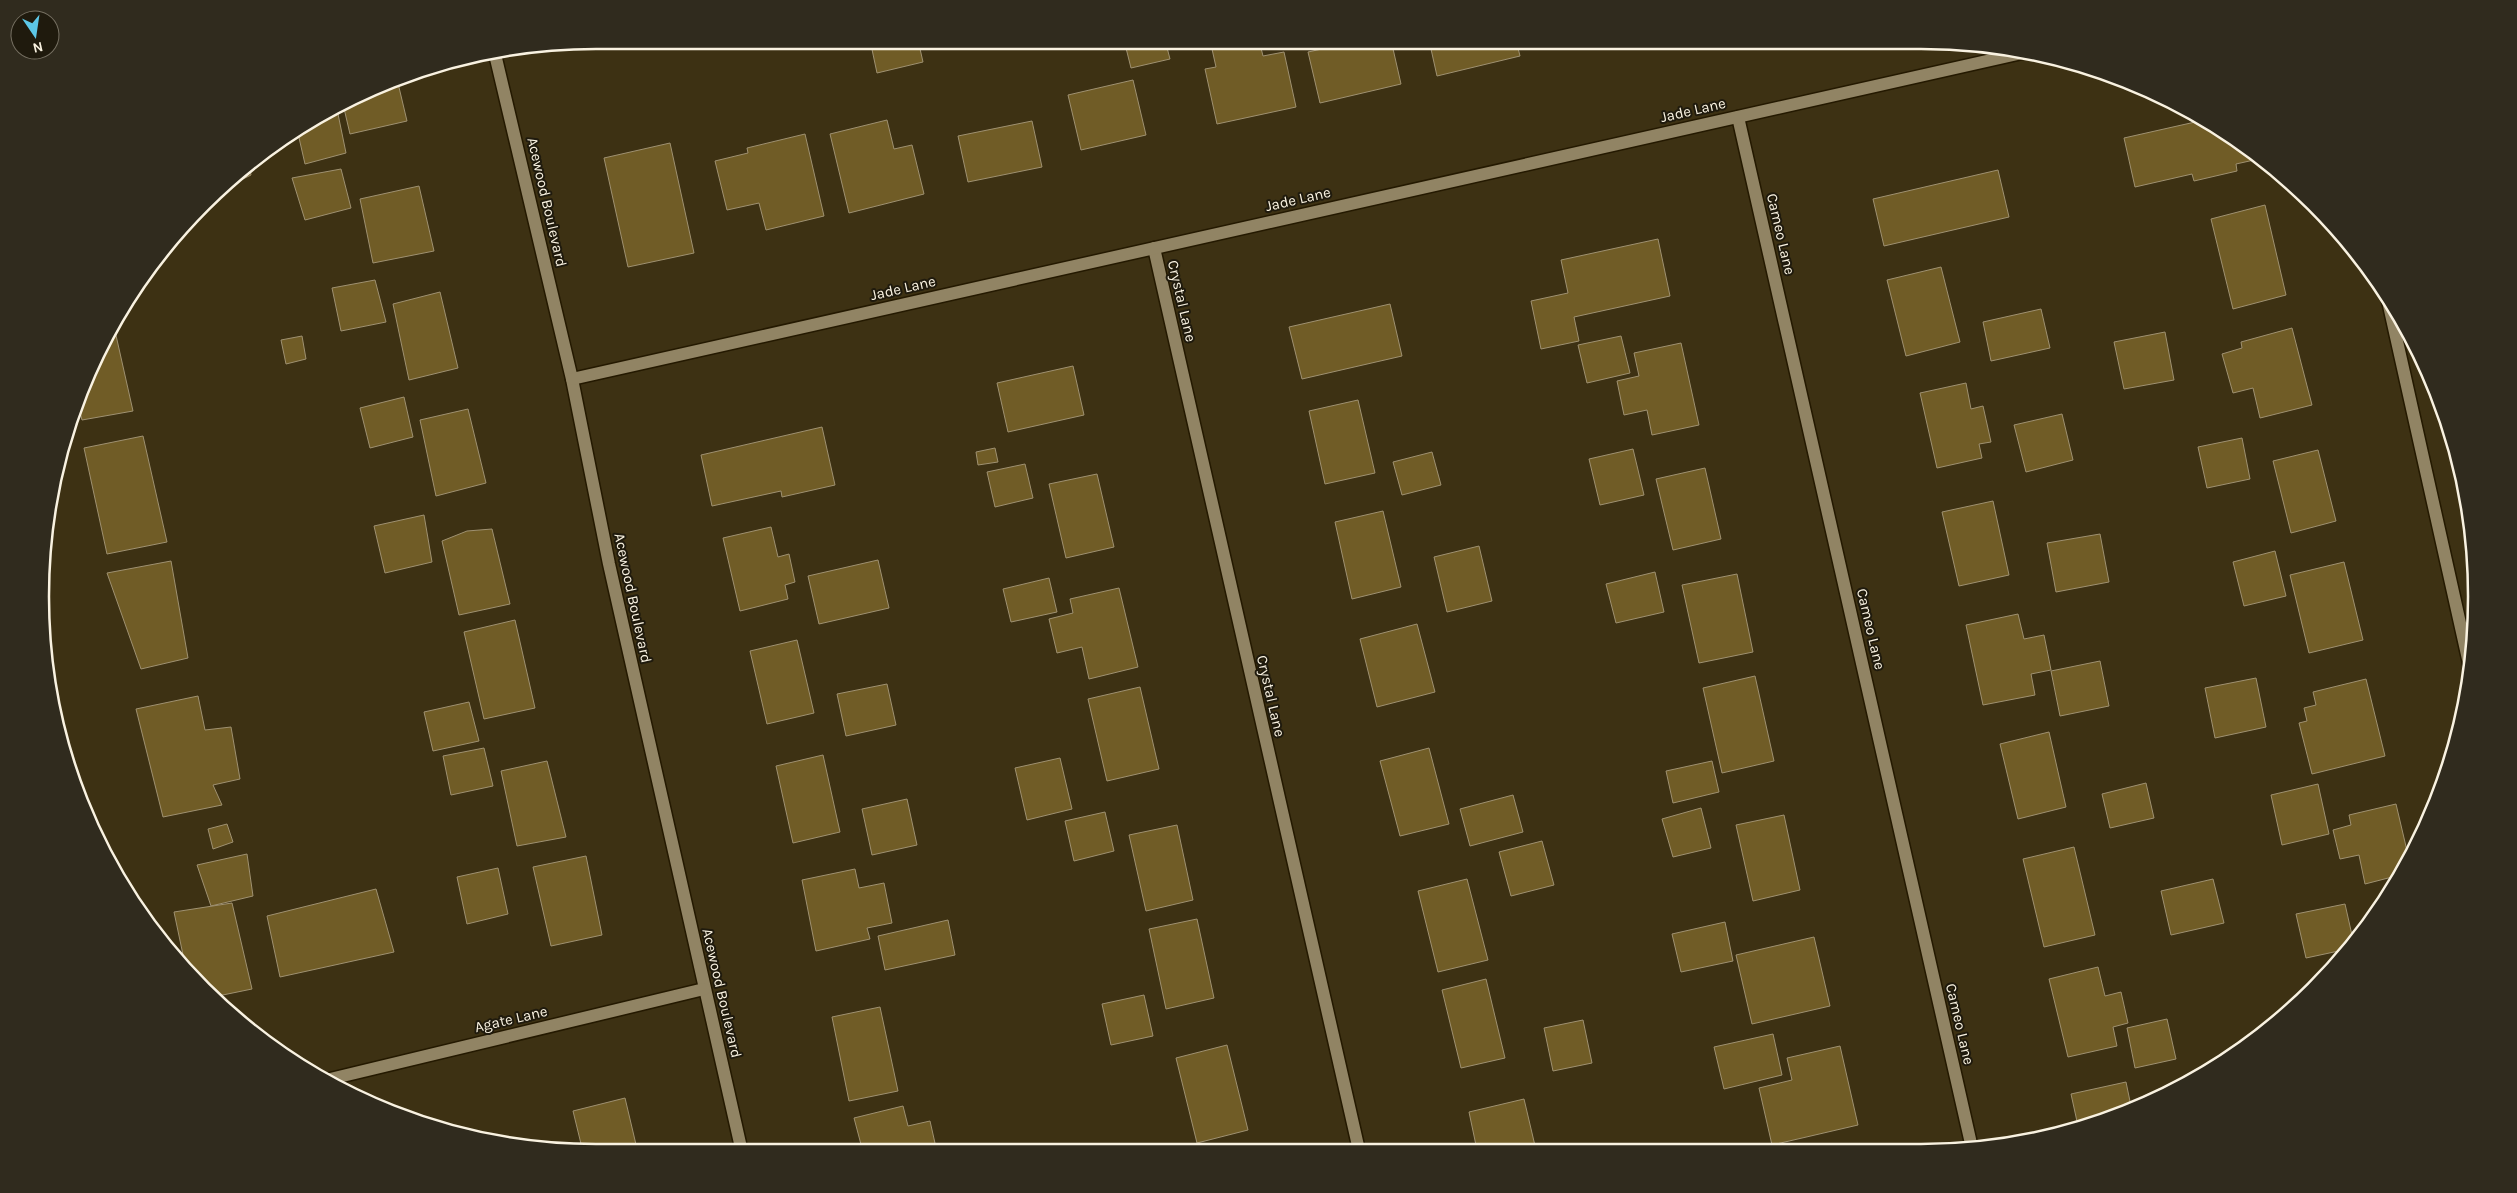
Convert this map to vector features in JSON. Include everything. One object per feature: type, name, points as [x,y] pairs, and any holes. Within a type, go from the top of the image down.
[{"type":"street","name":"Jade Lane","points":[[572,379],[2009,56]]},
{"type":"street","name":"Acewood Boulevard","points":[[496,58],[572,379],[609,564],[740,1144]]},
{"type":"street","name":"Cameo Lane","points":[[1738,117],[1971,1142]]},
{"type":"street","name":"Crystal Lane","points":[[1154,248],[1358,1144]]},
{"type":"street","points":[[2392,318],[2466,648]]},
{"type":"street","name":"Agate Lane","points":[[335,1078],[704,989]]},
{"type":"building","points":[[872,49],[920,49],[923,62],[877,73]]},
{"type":"building","points":[[1126,49],[1167,49],[1170,59],[1131,68]]},
{"type":"building","points":[[1212,49],[1261,49],[1263,56],[1284,52],[1296,107],[1217,124],[1205,69],[1216,67]]},
{"type":"building","points":[[1322,49],[1393,49],[1401,84],[1320,103],[1308,52]]},
{"type":"building","points":[[1431,49],[1518,49],[1520,56],[1437,76]]},
{"type":"building","points":[[1133,80],[1146,135],[1081,150],[1068,95]]},
{"type":"building","points":[[399,86],[407,121],[350,134],[344,110]]},
{"type":"building","points":[[337,114],[346,153],[305,164],[299,137]]},
{"type":"building","points":[[887,120],[894,149],[912,145],[924,194],[849,213],[830,134]]},
{"type":"building","points":[[1032,121],[1042,167],[968,182],[958,136]]},
{"type":"building","points":[[2194,122],[2252,160],[2236,164],[2237,171],[2194,181],[2192,174],[2135,187],[2124,138]]},
{"type":"building","points":[[805,134],[824,216],[766,230],[759,203],[727,210],[715,161],[748,153],[747,148]]},
{"type":"building","points":[[670,143],[694,253],[628,267],[604,158]]},
{"type":"building","points":[[341,169],[351,208],[305,220],[292,178]]},
{"type":"building","points":[[1998,170],[2009,217],[1884,246],[1873,199]]},
{"type":"building","points":[[419,186],[434,251],[373,263],[360,199]]},
{"type":"building","points":[[2265,205],[2286,295],[2233,309],[2211,219]]},
{"type":"building","points":[[1658,239],[1670,296],[1574,317],[1579,341],[1541,349],[1531,301],[1568,293],[1561,260]]},
{"type":"building","points":[[1941,267],[1960,342],[1906,356],[1887,280]]},
{"type":"building","points":[[375,280],[386,322],[341,331],[332,288]]},
{"type":"building","points":[[440,292],[458,368],[409,380],[393,304]]},
{"type":"building","points":[[1390,304],[1402,356],[1302,379],[1289,327]]},
{"type":"building","points":[[2041,309],[2050,348],[1991,361],[1983,322]]},
{"type":"building","points":[[2292,328],[2312,405],[2260,418],[2253,388],[2233,393],[2222,354],[2242,348],[2241,342]]},
{"type":"building","points":[[2165,332],[2174,380],[2124,389],[2114,342]]},
{"type":"building","points":[[116,334],[133,411],[82,420],[80,414],[90,387]]},
{"type":"building","points":[[302,336],[306,359],[286,364],[281,340]]},
{"type":"building","points":[[1621,336],[1630,373],[1587,383],[1578,345]]},
{"type":"building","points":[[1681,343],[1699,425],[1652,435],[1647,410],[1624,415],[1617,381],[1639,376],[1634,353]]},
{"type":"building","points":[[1073,366],[1084,415],[1008,432],[997,383]]},
{"type":"building","points":[[1966,383],[1971,409],[1983,406],[1991,442],[1979,444],[1982,458],[1937,468],[1920,393]]},
{"type":"building","points":[[404,397],[413,437],[370,448],[360,408]]},
{"type":"building","points":[[1358,400],[1375,473],[1325,484],[1309,411]]},
{"type":"building","points":[[468,409],[486,483],[436,496],[420,420]]},
{"type":"building","points":[[2062,414],[2073,460],[2026,472],[2014,425]]},
{"type":"building","points":[[822,427],[835,485],[782,497],[781,491],[712,506],[701,455]]},
{"type":"building","points":[[143,436],[167,542],[107,554],[84,448]]},
{"type":"building","points":[[2242,438],[2250,479],[2207,488],[2198,447]]},
{"type":"building","points":[[995,448],[998,462],[978,465],[976,452]]},
{"type":"building","points":[[1633,449],[1644,495],[1600,505],[1589,459]]},
{"type":"building","points":[[2318,450],[2336,521],[2291,533],[2273,461]]},
{"type":"building","points":[[1432,452],[1441,485],[1402,495],[1393,462]]},
{"type":"building","points":[[1025,464],[1033,498],[995,507],[987,472]]},
{"type":"building","points":[[1705,468],[1721,539],[1673,550],[1656,479]]},
{"type":"building","points":[[1097,474],[1114,547],[1066,558],[1049,484]]},
{"type":"building","points":[[1993,501],[2009,575],[1959,586],[1942,512]]},
{"type":"building","points":[[1383,511],[1401,587],[1352,599],[1335,522]]},
{"type":"building","points":[[424,515],[432,562],[385,573],[374,526]]},
{"type":"building","points":[[771,527],[778,557],[789,554],[795,582],[785,585],[788,599],[740,611],[723,538]]},
{"type":"building","points":[[492,529],[510,604],[459,615],[442,541],[467,531]]},
{"type":"building","points":[[2100,534],[2109,582],[2056,592],[2047,543]]},
{"type":"building","points":[[1479,546],[1492,601],[1447,612],[1434,557]]},
{"type":"building","points":[[2275,551],[2286,596],[2244,606],[2233,562]]},
{"type":"building","points":[[878,560],[889,608],[819,624],[808,576]]},
{"type":"building","points":[[171,561],[188,658],[141,669],[107,573]]},
{"type":"building","points":[[2344,562],[2363,640],[2309,653],[2290,575]]},
{"type":"building","points":[[1655,572],[1664,612],[1616,623],[1606,584]]},
{"type":"building","points":[[1737,574],[1753,652],[1699,663],[1682,585]]},
{"type":"building","points":[[1049,578],[1057,612],[1011,622],[1003,589]]},
{"type":"building","points":[[1119,588],[1138,667],[1089,679],[1082,647],[1057,653],[1049,619],[1073,613],[1070,599]]},
{"type":"building","points":[[2018,614],[2024,639],[2044,635],[2051,670],[2031,674],[2035,695],[1983,705],[1966,625]]},
{"type":"building","points":[[515,620],[535,708],[484,719],[464,632]]},
{"type":"building","points":[[1417,624],[1435,692],[1377,707],[1360,639]]},
{"type":"building","points":[[797,640],[814,713],[767,724],[750,651]]},
{"type":"building","points":[[2100,661],[2109,706],[2060,716],[2051,671]]},
{"type":"building","points":[[1755,676],[1774,761],[1722,773],[1703,688]]},
{"type":"building","points":[[2256,678],[2266,727],[2215,738],[2205,688]]},
{"type":"building","points":[[2366,679],[2385,756],[2312,774],[2299,723],[2307,721],[2304,708],[2316,705],[2313,692]]},
{"type":"building","points":[[887,684],[896,725],[846,736],[837,694]]},
{"type":"building","points":[[1140,687],[1159,769],[1107,781],[1088,699]]},
{"type":"building","points":[[198,696],[205,730],[231,727],[240,779],[213,785],[222,805],[163,817],[136,709]]},
{"type":"building","points":[[469,702],[479,741],[433,751],[424,712]]},
{"type":"building","points":[[2049,732],[2066,807],[2018,819],[2000,744]]},
{"type":"building","points":[[484,748],[493,786],[451,795],[443,756]]},
{"type":"building","points":[[1429,748],[1449,824],[1400,836],[1380,761]]},
{"type":"building","points":[[823,755],[840,832],[793,843],[776,766]]},
{"type":"building","points":[[1060,758],[1072,809],[1027,820],[1015,768]]},
{"type":"building","points":[[547,761],[566,837],[517,846],[501,771]]},
{"type":"building","points":[[1712,761],[1719,792],[1673,803],[1666,771]]},
{"type":"building","points":[[2146,783],[2154,818],[2110,828],[2102,794]]},
{"type":"building","points":[[2318,784],[2329,834],[2282,845],[2271,795]]},
{"type":"building","points":[[1513,795],[1523,832],[1470,846],[1460,809]]},
{"type":"building","points":[[907,799],[917,845],[872,855],[862,809]]},
{"type":"building","points":[[2396,804],[2407,849],[2390,877],[2365,884],[2359,855],[2340,859],[2333,830],[2351,825],[2349,815]]},
{"type":"building","points":[[1701,808],[1711,848],[1673,857],[1662,819]]},
{"type":"building","points":[[1105,812],[1114,851],[1074,861],[1065,821]]},
{"type":"building","points":[[1784,815],[1800,890],[1753,901],[1736,825]]},
{"type":"building","points":[[227,824],[233,842],[213,849],[208,829]]},
{"type":"building","points":[[1177,825],[1193,900],[1146,911],[1129,835]]},
{"type":"building","points":[[1542,841],[1554,885],[1511,896],[1499,852]]},
{"type":"building","points":[[2074,847],[2095,935],[2044,947],[2023,859]]},
{"type":"building","points":[[247,854],[253,896],[211,906],[197,865]]},
{"type":"building","points":[[586,856],[602,935],[551,946],[533,867]]},
{"type":"building","points":[[498,868],[508,914],[467,924],[457,877]]},
{"type":"building","points":[[855,869],[859,888],[884,883],[892,923],[867,928],[870,939],[816,951],[802,880]]},
{"type":"building","points":[[1467,879],[1488,960],[1438,972],[1418,891]]},
{"type":"building","points":[[2213,879],[2224,923],[2171,935],[2161,891]]},
{"type":"building","points":[[376,889],[394,952],[280,977],[267,916]]},
{"type":"building","points":[[232,903],[252,989],[221,995],[209,984],[183,956],[174,912]]},
{"type":"building","points":[[2345,904],[2352,934],[2338,951],[2306,958],[2296,914]]},
{"type":"building","points":[[1197,919],[1214,998],[1166,1009],[1149,929]]},
{"type":"building","points":[[948,920],[955,955],[885,970],[878,936]]},
{"type":"building","points":[[1725,922],[1733,961],[1681,972],[1672,934]]},
{"type":"building","points":[[1814,937],[1830,1006],[1752,1024],[1736,955]]},
{"type":"building","points":[[2098,967],[2105,996],[2121,992],[2128,1023],[2113,1027],[2117,1046],[2068,1057],[2049,979]]},
{"type":"building","points":[[1486,979],[1505,1058],[1461,1068],[1442,990]]},
{"type":"building","points":[[1144,995],[1153,1036],[1111,1045],[1102,1004]]},
{"type":"building","points":[[880,1007],[898,1091],[849,1101],[832,1017]]},
{"type":"building","points":[[2167,1019],[2176,1059],[2135,1068],[2127,1028]]},
{"type":"building","points":[[1583,1020],[1592,1063],[1553,1071],[1544,1028]]},
{"type":"building","points":[[1773,1034],[1782,1075],[1724,1089],[1714,1047]]},
{"type":"building","points":[[1227,1045],[1248,1130],[1197,1143],[1176,1058]]},
{"type":"building","points":[[1840,1046],[1858,1125],[1772,1144],[1759,1088],[1792,1080],[1787,1058]]},
{"type":"building","points":[[2126,1082],[2130,1103],[2077,1121],[2071,1094]]},
{"type":"building","points":[[625,1098],[636,1144],[581,1144],[573,1111]]},
{"type":"building","points":[[1524,1099],[1535,1144],[1476,1144],[1469,1112]]},
{"type":"building","points":[[903,1106],[908,1126],[930,1121],[935,1144],[861,1144],[854,1118]]}]
